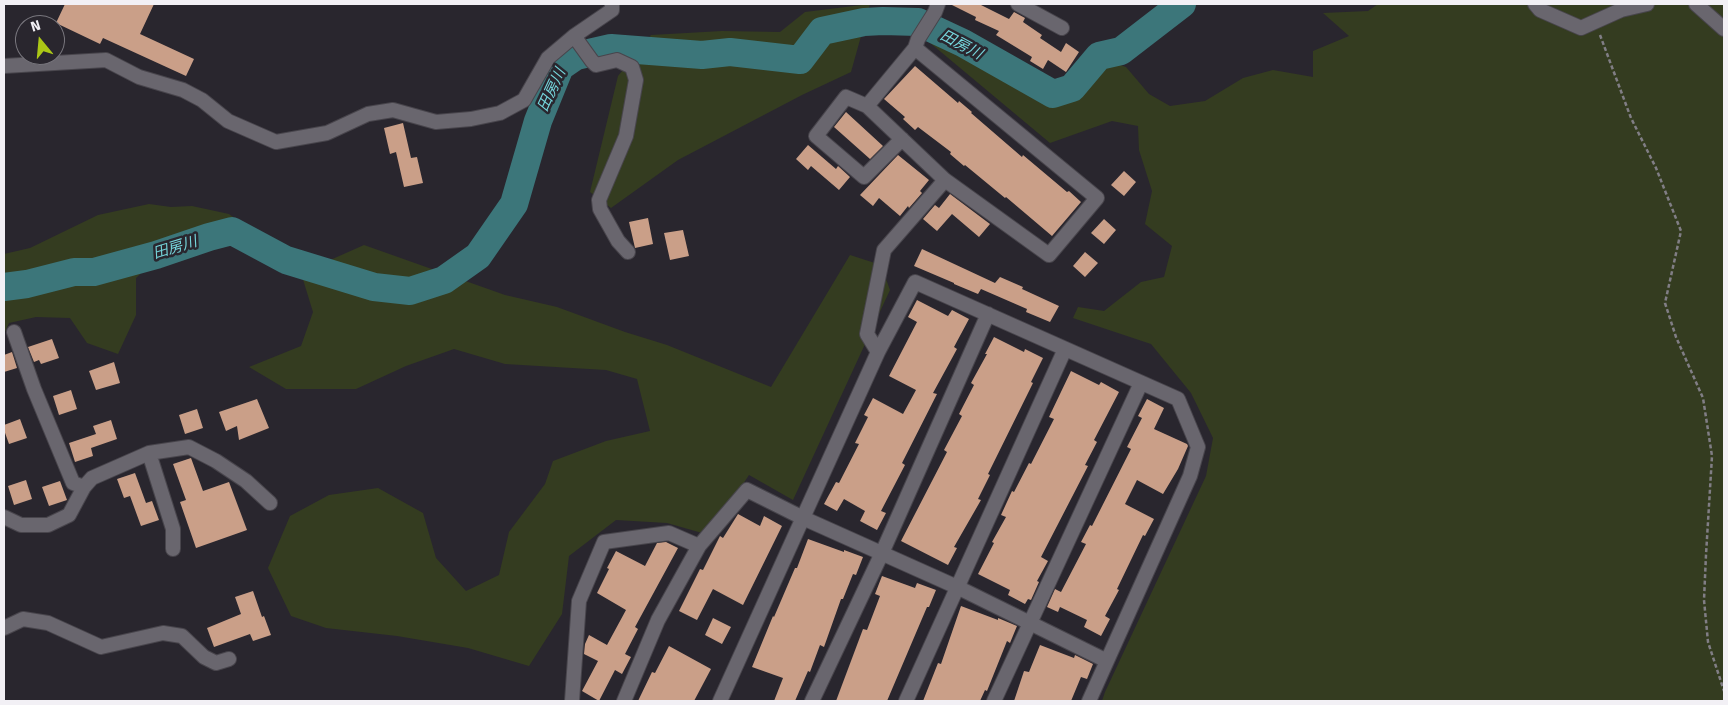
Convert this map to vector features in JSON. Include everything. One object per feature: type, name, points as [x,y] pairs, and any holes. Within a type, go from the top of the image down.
[{"type":"street","points":[[4,66],[106,60],[139,77],[183,90],[202,100],[228,121],[276,142],[327,133],[368,114],[393,110],[436,122],[471,119],[500,113],[524,100],[548,58],[576,39],[612,10],[612,4]]},
{"type":"street","points":[[1018,4],[1062,28]]},
{"type":"street","points":[[1535,4],[1540,10],[1581,28],[1622,10],[1647,4]]},
{"type":"street","points":[[1696,4],[1724,29]]},
{"type":"street","points":[[867,106],[916,44],[936,8]]},
{"type":"street","points":[[576,39],[596,66],[617,60],[632,66],[636,80],[626,136],[599,200],[600,209],[618,241],[628,252]]},
{"type":"street","points":[[902,139],[864,177],[816,136],[846,97],[867,106],[902,139],[945,180],[1048,255],[1097,198],[916,44]]},
{"type":"street","points":[[878,352],[867,334],[884,250],[945,180]]},
{"type":"street","points":[[720,701],[878,352],[915,282],[1178,399],[1198,447],[1190,476],[1089,701]]},
{"type":"street","points":[[812,701],[882,553],[988,314]]},
{"type":"street","points":[[14,332],[34,389],[73,483],[84,487]]},
{"type":"street","points":[[906,701],[1065,349]]},
{"type":"street","points":[[994,701],[1141,383]]},
{"type":"street","points":[[4,517],[21,525],[48,525],[69,516],[84,487],[92,478],[149,453],[189,447],[216,461],[246,481],[270,503]]},
{"type":"street","points":[[149,453],[173,529],[173,549]]},
{"type":"street","points":[[624,701],[658,620],[699,546],[747,490],[804,518],[957,587],[1107,661]]},
{"type":"street","points":[[572,701],[579,602],[604,542],[668,533],[699,546]]},
{"type":"street","points":[[4,628],[23,619],[48,623],[101,647],[163,633],[182,636],[204,657],[216,663],[229,659]]},
{"type":"path","points":[[1595,22],[1631,118],[1656,168],[1681,231],[1665,303],[1676,337],[1703,398],[1712,456],[1704,600],[1708,642],[1724,691]]},
{"type":"green space","points":[[870,4],[851,72],[802,95],[678,160],[611,208],[590,192],[618,76],[651,35],[722,31],[780,32],[805,12]]},
{"type":"green space","points":[[1378,4],[1724,4],[1724,701],[1102,701],[1206,476],[1213,438],[1191,393],[1151,344],[1073,318],[1078,307],[1104,311],[1141,282],[1164,277],[1172,246],[1145,224],[1152,191],[1139,150],[1138,126],[1112,121],[1050,143],[929,42],[951,28],[1051,96],[1071,98],[1109,61],[1126,67],[1149,94],[1170,106],[1205,101],[1243,78],[1273,70],[1313,77],[1313,51],[1349,36],[1323,13],[1368,11]]},
{"type":"green space","points":[[149,204],[171,207],[192,206],[229,214],[248,228],[244,238],[163,253],[136,278],[136,315],[118,354],[87,343],[70,318],[36,317],[9,323],[4,334],[4,254],[30,248],[98,215]]},
{"type":"green space","points":[[364,245],[505,295],[557,307],[667,345],[771,387],[850,255],[881,265],[890,290],[793,500],[749,475],[709,535],[667,523],[616,520],[569,556],[562,614],[529,666],[468,648],[397,636],[326,628],[291,616],[268,568],[290,516],[329,495],[378,488],[423,513],[436,558],[466,591],[499,575],[509,532],[545,484],[553,461],[606,441],[650,431],[637,379],[606,370],[505,364],[454,349],[406,366],[356,389],[286,389],[249,367],[301,346],[313,312],[301,273]]},
{"type":"building","points":[[65,4],[154,4],[140,34],[194,59],[186,76],[103,38],[100,44],[65,27],[65,15],[60,15]]},
{"type":"building","points":[[950,4],[979,4],[1009,19],[1014,12],[1025,18],[1023,22],[1042,35],[1040,38],[1061,52],[1066,43],[1079,52],[1066,72],[1048,60],[1043,69],[1030,61],[1032,57],[996,35],[999,31],[975,20],[976,17]]},
{"type":"building","points":[[915,66],[958,103],[959,101],[972,112],[1022,157],[1023,155],[1081,202],[1052,236],[1006,197],[964,166],[950,154],[951,152],[918,127],[915,130],[903,119],[905,117],[884,99]]},
{"type":"building","points":[[846,112],[883,146],[870,159],[834,127]]},
{"type":"building","points":[[403,123],[411,158],[417,157],[423,183],[404,187],[396,152],[390,154],[384,128]]},
{"type":"building","points":[[808,145],[836,169],[838,166],[850,177],[839,190],[811,166],[808,170],[796,159]]},
{"type":"building","points":[[898,155],[929,180],[920,191],[922,193],[900,216],[879,198],[873,206],[860,195]]},
{"type":"building","points":[[1124,171],[1136,182],[1124,196],[1111,185]]},
{"type":"building","points":[[950,194],[990,224],[979,237],[952,214],[937,231],[923,219],[935,205],[939,208]]},
{"type":"building","points":[[648,218],[653,244],[635,248],[629,222]]},
{"type":"building","points":[[1104,219],[1116,230],[1104,244],[1091,233]]},
{"type":"building","points":[[683,230],[689,256],[670,260],[664,233]]},
{"type":"building","points":[[922,249],[995,283],[1000,277],[1059,306],[1050,322],[1026,312],[1027,309],[981,289],[978,294],[914,266]]},
{"type":"building","points":[[1085,252],[1098,263],[1085,277],[1073,266]]},
{"type":"building","points":[[917,300],[948,316],[952,310],[969,319],[954,347],[957,349],[933,393],[937,394],[902,463],[905,465],[881,511],[886,513],[877,530],[860,521],[865,511],[844,499],[837,511],[824,504],[836,482],[839,483],[859,444],[855,443],[868,417],[864,415],[873,398],[903,414],[916,390],[889,376],[917,322],[908,317]]},
{"type":"building","points":[[994,337],[1024,352],[1025,349],[1043,358],[1031,382],[1033,383],[988,474],[990,475],[978,499],[981,500],[954,547],[957,548],[948,565],[901,541],[947,452],[944,450],[962,416],[959,414],[974,385],[971,383]]},
{"type":"building","points":[[52,339],[59,358],[41,364],[39,360],[34,362],[28,347]]},
{"type":"building","points":[[12,352],[17,368],[4,372],[4,355]]},
{"type":"building","points":[[114,362],[120,383],[96,390],[89,371]]},
{"type":"building","points":[[1071,371],[1099,385],[1101,382],[1119,392],[1094,440],[1097,442],[1085,465],[1088,466],[1041,557],[1048,561],[1037,581],[1039,582],[1031,600],[1028,599],[1025,604],[1008,595],[1010,590],[978,574],[994,543],[992,542],[1006,517],[1001,515],[1012,491],[1014,492],[1029,463],[1031,464],[1054,419],[1049,417]]},
{"type":"building","points":[[71,390],[77,409],[59,415],[53,396]]},
{"type":"building","points":[[257,399],[269,428],[239,440],[237,426],[226,431],[219,412]]},
{"type":"building","points":[[1147,399],[1164,408],[1154,429],[1188,446],[1178,469],[1163,494],[1137,480],[1125,504],[1154,519],[1145,536],[1143,535],[1117,589],[1119,590],[1105,616],[1110,619],[1101,636],[1084,627],[1087,620],[1060,607],[1058,612],[1047,607],[1055,589],[1061,592],[1086,544],[1081,542],[1090,525],[1092,526],[1131,449],[1127,447],[1142,418],[1138,416]]},
{"type":"building","points":[[197,409],[203,428],[185,434],[179,415]]},
{"type":"building","points":[[20,419],[27,438],[9,444],[4,425]]},
{"type":"building","points":[[111,420],[117,439],[91,448],[93,456],[75,462],[69,443],[96,434],[93,426]]},
{"type":"building","points":[[191,458],[203,491],[229,482],[247,530],[196,548],[180,502],[186,500],[173,464]]},
{"type":"building","points":[[135,473],[146,503],[152,501],[159,520],[141,526],[130,496],[124,498],[117,479]]},
{"type":"building","points":[[26,480],[32,499],[14,505],[8,486]]},
{"type":"building","points":[[60,481],[67,500],[49,506],[42,487]]},
{"type":"building","points":[[738,514],[760,526],[764,516],[782,526],[743,605],[713,589],[697,620],[679,611],[700,569],[703,570],[720,536],[723,538]]},
{"type":"building","points":[[808,539],[863,557],[856,575],[853,574],[843,599],[841,599],[824,647],[820,645],[810,672],[808,671],[795,701],[774,701],[783,678],[752,667],[773,616],[795,568],[797,568]]},
{"type":"building","points":[[666,542],[678,548],[635,627],[638,629],[625,654],[631,657],[622,674],[615,670],[599,701],[582,691],[598,661],[584,654],[585,644],[589,635],[607,645],[626,610],[597,593],[609,569],[607,568],[616,551],[645,566],[657,543]]},
{"type":"building","points":[[882,576],[915,588],[917,583],[936,590],[887,701],[836,701],[863,629],[867,630],[880,596],[875,594]]},
{"type":"building","points":[[253,591],[262,617],[264,616],[271,635],[253,641],[250,634],[214,647],[207,628],[241,614],[235,597]]},
{"type":"building","points":[[961,606],[1017,626],[1010,643],[1007,641],[987,691],[985,690],[980,701],[923,701],[938,663],[941,664]]},
{"type":"building","points":[[713,618],[731,627],[722,644],[705,635]]},
{"type":"building","points":[[1040,645],[1074,658],[1075,655],[1093,664],[1087,679],[1081,677],[1071,701],[1014,701],[1024,671],[1029,672]]},
{"type":"building","points":[[669,646],[711,669],[694,701],[638,701],[652,672],[655,673]]},
{"type":"waterway","name":"田房川","points":[[4,287],[27,284],[74,272],[94,272],[232,231],[286,260],[374,287],[410,291],[444,280],[478,256],[514,204],[538,121],[560,67],[576,56],[611,48],[702,55],[730,52],[800,60],[822,31],[864,22],[918,22],[963,43],[1053,94],[1072,88],[1099,56],[1121,51],[1182,4]]}]
